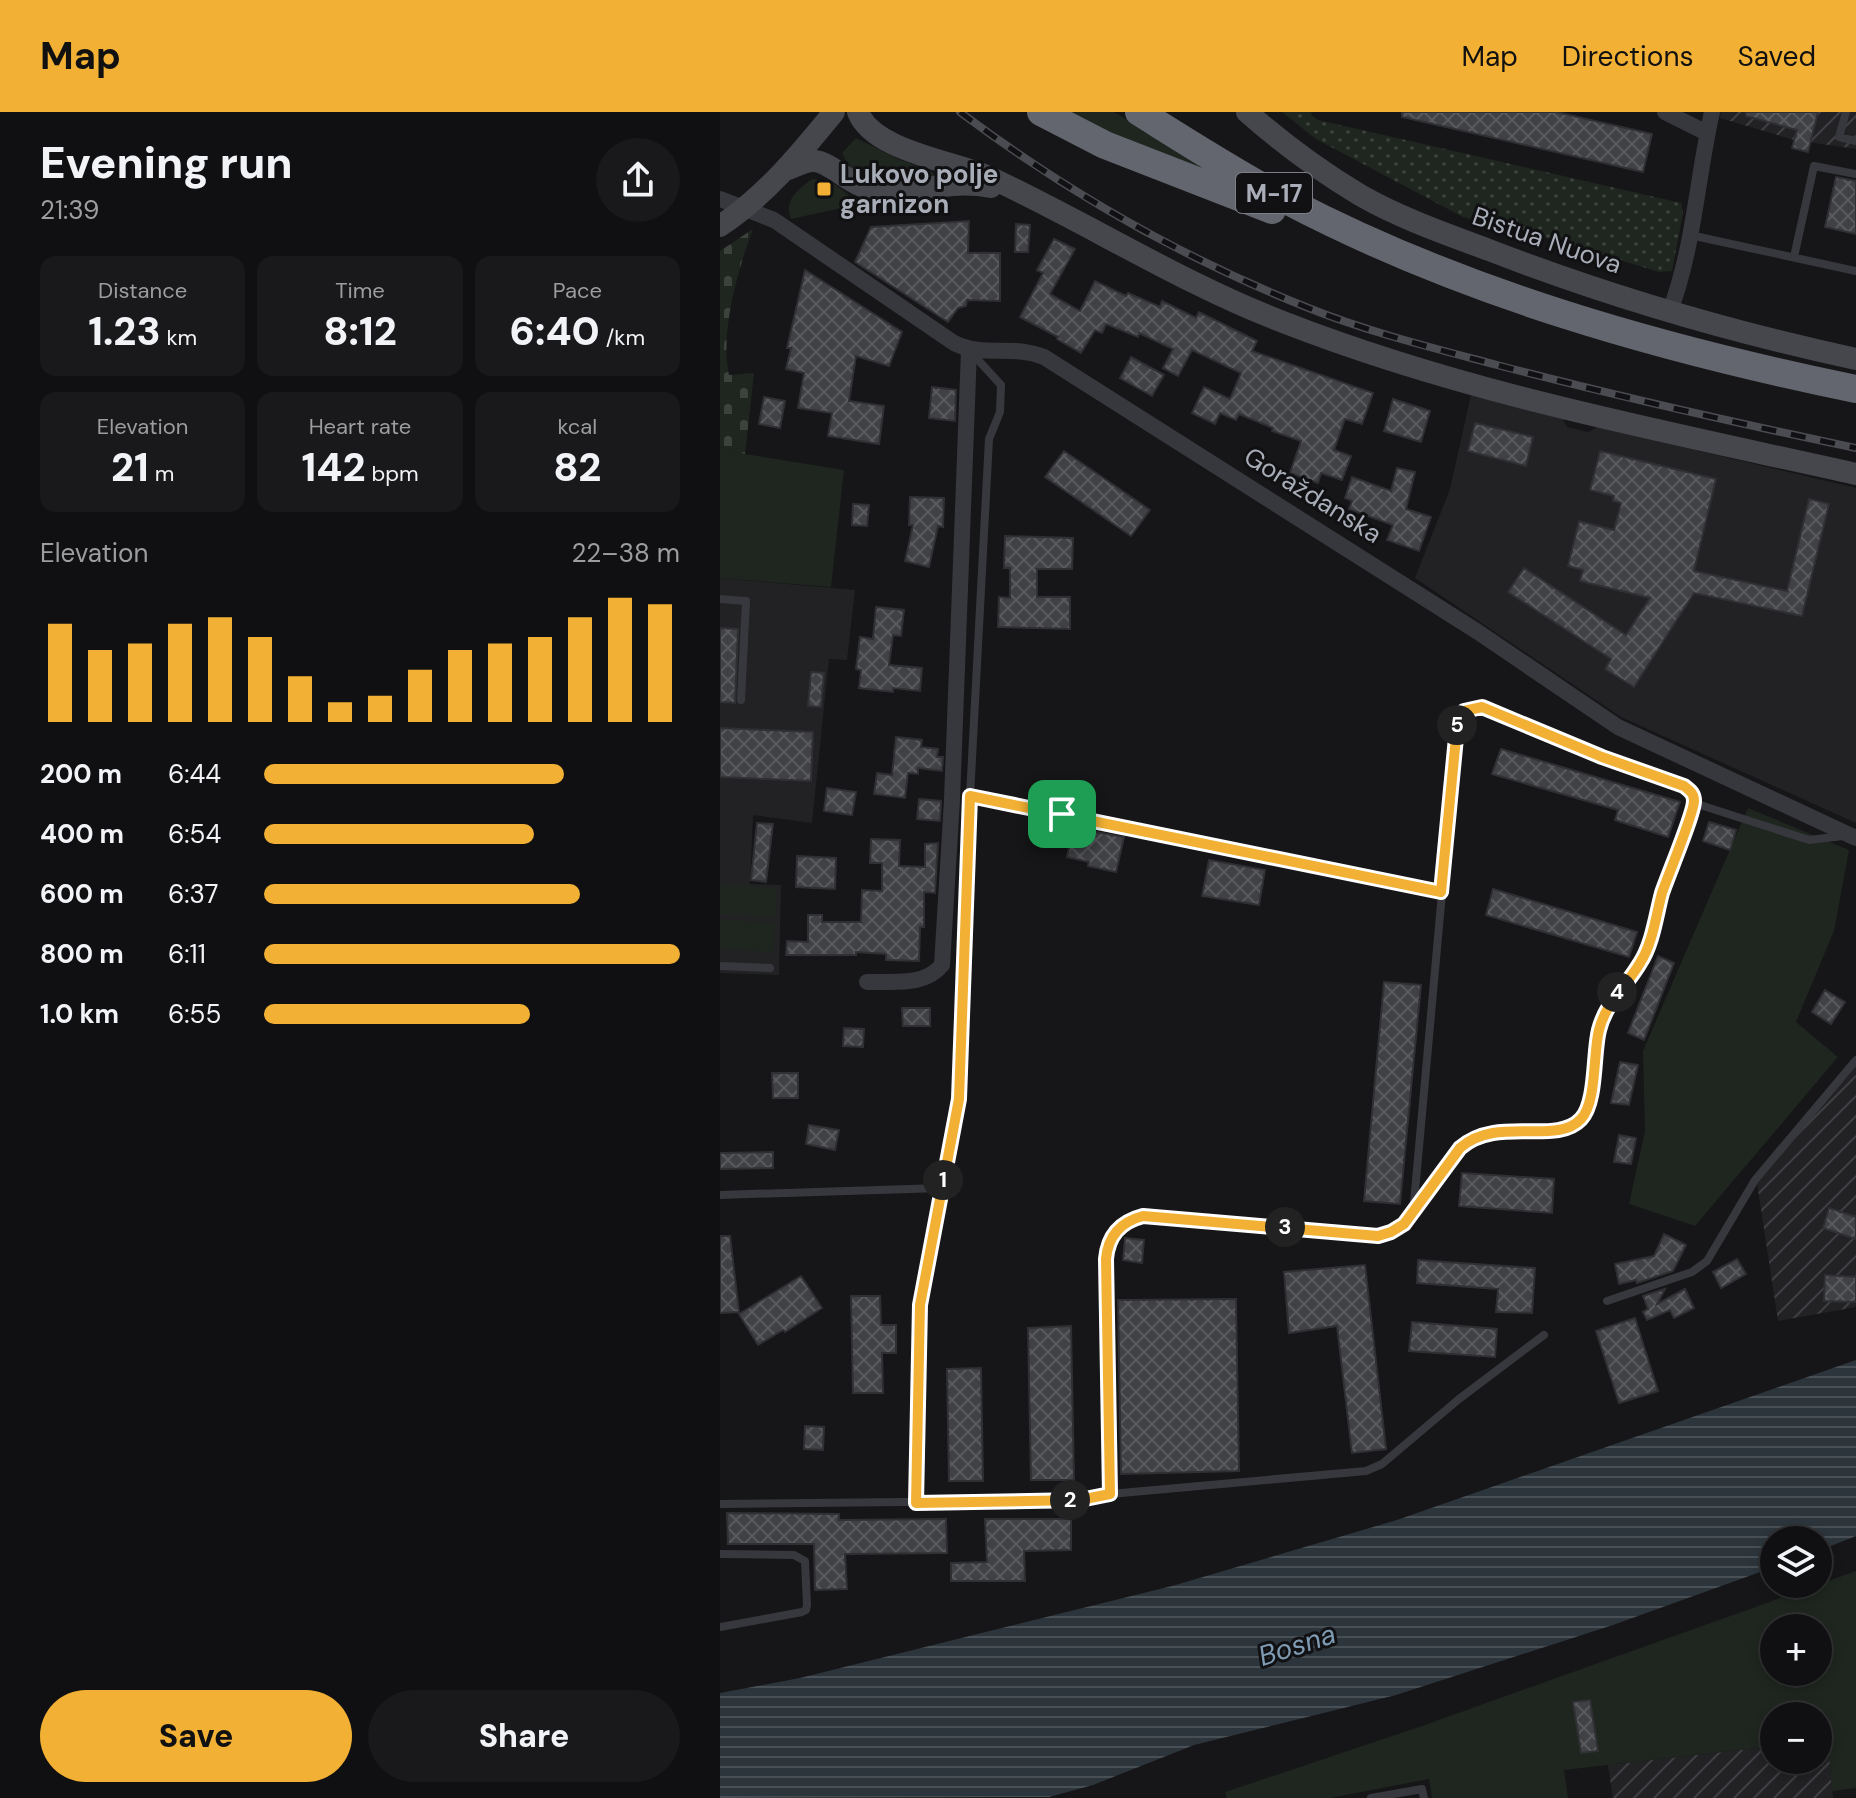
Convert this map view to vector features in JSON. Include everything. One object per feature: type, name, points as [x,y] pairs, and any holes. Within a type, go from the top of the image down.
[{"type":"highway","points":[[1041,112],[1105,145],[1259,204],[1353,248],[1380,256],[1417,260]]},
{"type":"highway","name":"M-17","points":[[1139,112],[1286,200],[1417,260],[1514,297],[1618,331],[1765,370],[1856,389]]},
{"type":"highway","points":[[1161,112],[1270,175],[1379,232],[1417,260]]},
{"type":"street","points":[[720,226],[743,210],[785,170],[834,112]]},
{"type":"street","points":[[858,112],[871,131],[901,148],[969,169],[1023,193],[1189,279],[1296,327],[1424,369],[1545,403],[1856,474]]},
{"type":"street","name":"Bistua Nuova","points":[[1247,112],[1316,166],[1362,196],[1442,233],[1563,279],[1759,338],[1856,359]]},
{"type":"street","points":[[1665,112],[1707,133]]},
{"type":"street","points":[[1670,311],[1690,235],[1712,112]]},
{"type":"street","points":[[785,170],[818,161],[856,185],[876,190],[901,191],[959,183],[1023,193]]},
{"type":"street","points":[[720,199],[774,220],[954,343],[969,350],[952,800],[942,965],[934,975],[922,980],[867,982]]},
{"type":"street","name":"Goraždanska","points":[[969,350],[1027,350],[1044,357],[1478,632],[1618,727],[1853,837]]},
{"type":"lane","points":[[1846,112],[1839,137],[1856,141]]},
{"type":"lane","points":[[1794,257],[1814,166],[1856,174]]},
{"type":"lane","points":[[1690,235],[1856,271]]},
{"type":"lane","points":[[916,1503],[920,1305],[959,1099],[970,796],[989,439],[1000,412],[1001,385],[969,350]]},
{"type":"lane","points":[[720,599],[746,601],[741,700]]},
{"type":"lane","points":[[1110,1494],[1106,1259],[1107,1248],[1115,1231],[1123,1224],[1143,1216],[1378,1236],[1404,1224],[1413,1214],[1460,1148],[1470,1140],[1494,1131],[1570,1127],[1589,1106],[1596,1045],[1604,1012],[1642,961],[1694,803],[1692,793],[1684,786],[1602,757],[1482,707],[1464,711],[1458,717],[1455,739],[1413,1214]]},
{"type":"lane","points":[[970,796],[1441,892]]},
{"type":"lane","points":[[1694,803],[1809,840],[1853,837]]},
{"type":"lane","points":[[720,966],[770,968]]},
{"type":"lane","points":[[1607,1301],[1692,1272],[1707,1261],[1755,1180],[1856,1060]]},
{"type":"lane","points":[[720,1195],[941,1188]]},
{"type":"lane","points":[[720,1504],[1080,1500],[1110,1494],[1366,1471],[1382,1464],[1459,1399],[1544,1335]]},
{"type":"lane","points":[[720,1554],[802,1557],[805,1561],[807,1605],[802,1612],[720,1627]]},
{"type":"lane","points":[[1371,1798],[1422,1789],[1424,1798]]},
{"type":"shaded area","points":[[1721,112],[1856,112],[1856,149],[1794,140],[1720,118]]},
{"type":"shaded area","points":[[1471,395],[1563,419],[1567,427],[1588,432],[1598,427],[1856,488],[1856,823],[1621,717],[1415,578],[1450,489]]},
{"type":"shaded area","points":[[720,578],[855,590],[847,660],[829,659],[812,823],[753,815],[750,884],[781,885],[779,975],[720,973]]},
{"type":"shaded area","points":[[1856,1056],[1856,1307],[1778,1321],[1757,1183],[1770,1161]]},
{"type":"shaded area","points":[[1760,1748],[1760,1774],[1831,1774],[1833,1798],[1613,1798],[1608,1765]]},
{"type":"green space","points":[[1052,112],[1114,112],[1230,182]]},
{"type":"green space","points":[[1282,112],[1312,112],[1311,115],[1318,120],[1681,203],[1683,213],[1672,271],[1659,272],[1525,231],[1463,217],[1316,139]]},
{"type":"green space","points":[[856,138],[935,175],[882,180],[859,173],[849,165],[842,153]]},
{"type":"green space","points":[[812,179],[832,182],[860,204],[791,219],[790,201]]},
{"type":"green space","points":[[753,229],[736,283],[727,340],[729,375],[754,373],[745,454],[720,447],[720,251]]},
{"type":"green space","points":[[720,447],[844,470],[831,587],[720,578]]},
{"type":"green space","points":[[1748,808],[1849,850],[1834,931],[1796,1022],[1838,1057],[1695,1226],[1629,1204],[1645,1131],[1643,1051]]},
{"type":"green space","points":[[720,884],[777,888],[775,917],[720,914]]},
{"type":"green space","points":[[720,919],[775,923],[774,952],[720,949]]},
{"type":"green space","points":[[1856,1571],[1856,1788],[1832,1791],[1832,1702],[1760,1702],[1760,1748],[1564,1770],[1568,1798],[1432,1798],[1429,1779],[1330,1798],[1227,1798],[1225,1792],[1422,1726],[1780,1598],[1832,1598],[1832,1580]]},
{"type":"water","name":"Bosna","points":[[1856,1360],[1856,1536],[1832,1545],[1832,1526],[1760,1526],[1760,1572],[1613,1625],[1396,1695],[1194,1745],[1093,1785],[1049,1797],[720,1798],[720,1693],[800,1678],[1172,1586],[1397,1520]]},
{"type":"building","points":[[1402,112],[1556,112],[1652,134],[1643,172],[1402,117]]},
{"type":"building","points":[[1746,112],[1818,112],[1808,152],[1792,148],[1797,130],[1746,116]]},
{"type":"building","points":[[1836,177],[1856,181],[1856,234],[1825,227]]},
{"type":"building","points":[[969,221],[968,253],[1000,253],[1000,301],[967,300],[966,306],[958,308],[948,322],[855,262],[871,227]]},
{"type":"building","points":[[1016,224],[1030,225],[1028,252],[1015,252]]},
{"type":"building","points":[[1054,239],[1075,249],[1050,294],[1080,311],[1095,281],[1126,296],[1128,293],[1160,307],[1162,301],[1196,318],[1199,312],[1257,341],[1252,351],[1373,393],[1362,424],[1345,419],[1334,450],[1351,456],[1342,480],[1321,473],[1318,483],[1290,473],[1301,441],[1272,431],[1273,428],[1239,414],[1236,420],[1220,413],[1215,424],[1192,413],[1204,387],[1230,399],[1241,373],[1192,350],[1178,376],[1163,368],[1173,349],[1139,333],[1138,337],[1106,324],[1102,333],[1095,330],[1081,353],[1020,317],[1043,273],[1037,270]]},
{"type":"building","points":[[805,270],[902,332],[889,366],[856,356],[849,401],[884,406],[879,444],[828,436],[832,413],[798,408],[804,373],[786,369],[791,348],[787,348]]},
{"type":"building","points":[[1131,357],[1164,375],[1152,396],[1120,378]]},
{"type":"building","points":[[932,387],[956,390],[955,421],[929,418]]},
{"type":"building","points":[[764,397],[785,401],[780,428],[759,424]]},
{"type":"building","points":[[1393,399],[1430,411],[1421,442],[1384,431]]},
{"type":"building","points":[[1475,423],[1533,437],[1526,466],[1468,451]]},
{"type":"building","points":[[1064,451],[1150,510],[1131,536],[1045,477]]},
{"type":"building","points":[[1600,451],[1716,479],[1694,571],[1787,591],[1809,499],[1829,504],[1802,616],[1694,593],[1634,687],[1605,669],[1611,659],[1508,592],[1524,568],[1626,635],[1650,598],[1580,581],[1583,570],[1568,566],[1579,521],[1614,530],[1621,503],[1613,501],[1614,496],[1590,490]]},
{"type":"building","points":[[1397,468],[1415,472],[1406,509],[1431,517],[1419,551],[1387,540],[1393,525],[1349,509],[1352,501],[1345,498],[1352,477],[1391,491]]},
{"type":"building","points":[[910,497],[944,498],[943,527],[938,526],[929,567],[905,561],[913,525],[909,525]]},
{"type":"building","points":[[853,504],[869,505],[867,526],[852,525]]},
{"type":"building","points":[[1005,536],[1073,538],[1072,569],[1037,569],[1037,597],[1070,597],[1070,629],[998,627],[999,597],[1010,598],[1010,568],[1004,568]]},
{"type":"building","points":[[876,607],[904,610],[901,636],[893,635],[889,665],[922,668],[920,691],[859,688],[861,670],[856,669],[860,637],[873,639]]},
{"type":"building","points":[[720,628],[738,629],[735,703],[720,702]]},
{"type":"building","points":[[811,672],[824,673],[821,707],[808,706]]},
{"type":"building","points":[[720,728],[813,732],[811,781],[720,777]]},
{"type":"building","points":[[896,737],[922,740],[921,747],[938,749],[937,757],[943,757],[942,771],[918,768],[918,774],[908,773],[905,798],[874,794],[877,773],[892,775]]},
{"type":"building","points":[[1501,749],[1680,802],[1668,837],[1615,820],[1618,810],[1492,774]]},
{"type":"building","points":[[827,788],[856,792],[852,815],[824,811]]},
{"type":"building","points":[[919,799],[941,801],[940,821],[917,819]]},
{"type":"building","points":[[1709,822],[1736,830],[1730,850],[1703,841]]},
{"type":"building","points":[[757,823],[773,824],[766,882],[751,880]]},
{"type":"building","points":[[1073,828],[1124,837],[1116,872],[1088,866],[1089,862],[1067,857]]},
{"type":"building","points":[[871,839],[900,840],[899,866],[925,867],[925,844],[938,843],[935,893],[924,892],[924,927],[920,927],[919,961],[886,960],[886,954],[856,952],[856,955],[786,955],[787,941],[808,942],[808,915],[822,915],[822,922],[861,922],[862,890],[882,891],[882,863],[870,863]]},
{"type":"building","points":[[797,856],[836,858],[835,889],[796,887]]},
{"type":"building","points":[[1209,860],[1265,870],[1259,905],[1202,896]]},
{"type":"building","points":[[1493,889],[1637,932],[1629,957],[1486,915]]},
{"type":"building","points":[[1658,956],[1674,963],[1644,1040],[1628,1033]]},
{"type":"building","points":[[1384,982],[1421,985],[1400,1204],[1364,1201]]},
{"type":"building","points":[[1825,990],[1845,1002],[1831,1024],[1812,1012]]},
{"type":"building","points":[[902,1008],[930,1008],[930,1026],[903,1026]]},
{"type":"building","points":[[844,1028],[864,1029],[863,1047],[843,1046]]},
{"type":"building","points":[[1620,1062],[1638,1065],[1629,1105],[1611,1103]]},
{"type":"building","points":[[772,1073],[798,1073],[798,1098],[773,1098]]},
{"type":"building","points":[[809,1125],[839,1130],[835,1150],[806,1144]]},
{"type":"building","points":[[1619,1135],[1636,1138],[1631,1164],[1614,1162]]},
{"type":"building","points":[[773,1152],[773,1168],[720,1169],[720,1153]]},
{"type":"building","points":[[1462,1173],[1554,1179],[1552,1213],[1459,1206]]},
{"type":"building","points":[[1829,1208],[1856,1217],[1856,1239],[1823,1228]]},
{"type":"building","points":[[1664,1234],[1686,1245],[1673,1271],[1637,1283],[1636,1280],[1619,1284],[1615,1264],[1654,1256]]},
{"type":"building","points":[[720,1236],[730,1236],[739,1312],[720,1313]]},
{"type":"building","points":[[1125,1238],[1144,1240],[1142,1263],[1123,1260]]},
{"type":"building","points":[[1737,1259],[1746,1274],[1721,1288],[1713,1272]]},
{"type":"building","points":[[1418,1260],[1535,1268],[1532,1313],[1496,1312],[1498,1289],[1417,1283]]},
{"type":"building","points":[[1365,1265],[1386,1449],[1352,1453],[1337,1326],[1289,1333],[1284,1272]]},
{"type":"building","points":[[1825,1275],[1856,1277],[1856,1302],[1824,1301]]},
{"type":"building","points":[[801,1276],[822,1308],[758,1345],[739,1314]]},
{"type":"building","points":[[1665,1289],[1657,1304],[1685,1289],[1694,1308],[1674,1318],[1670,1310],[1647,1320],[1643,1312],[1648,1309],[1643,1296]]},
{"type":"building","points":[[851,1296],[880,1296],[881,1325],[896,1325],[896,1353],[882,1353],[883,1393],[853,1393]]},
{"type":"building","points":[[1236,1299],[1239,1471],[1121,1474],[1118,1300]]},
{"type":"building","points":[[1635,1318],[1658,1391],[1619,1403],[1596,1331]]},
{"type":"building","points":[[1412,1322],[1497,1329],[1495,1357],[1409,1351]]},
{"type":"building","points":[[1071,1326],[1074,1480],[1031,1480],[1028,1328]]},
{"type":"building","points":[[981,1368],[983,1481],[949,1481],[947,1369]]},
{"type":"building","points":[[805,1426],[824,1427],[823,1450],[804,1449]]},
{"type":"building","points":[[727,1513],[839,1514],[839,1520],[946,1519],[947,1553],[845,1554],[847,1589],[815,1590],[814,1544],[728,1544]]},
{"type":"building","points":[[985,1519],[1071,1519],[1071,1550],[1024,1551],[1025,1581],[951,1581],[951,1563],[987,1562]]},
{"type":"building","points":[[1590,1700],[1598,1751],[1581,1753],[1573,1702]]},
{"type":"railway","points":[[960,112],[1042,169],[1127,221],[1215,267],[1329,316],[1401,339],[1542,376],[1856,448]]},
{"type":"place","name":"Lukovo polje garnizon","points":[[824,189]]},
{"type":"route","points":[[1482,707],[1602,757],[1684,786],[1692,793],[1694,803],[1642,961],[1604,1012],[1596,1045],[1589,1106],[1581,1118],[1570,1127],[1557,1130],[1494,1131],[1470,1140],[1460,1148],[1404,1224],[1378,1236],[1143,1216],[1123,1224],[1111,1239],[1106,1259],[1110,1494],[1080,1500],[916,1503],[920,1305],[959,1099],[970,796],[1062,814],[1441,892],[1458,717],[1464,711],[1482,707]]}]
